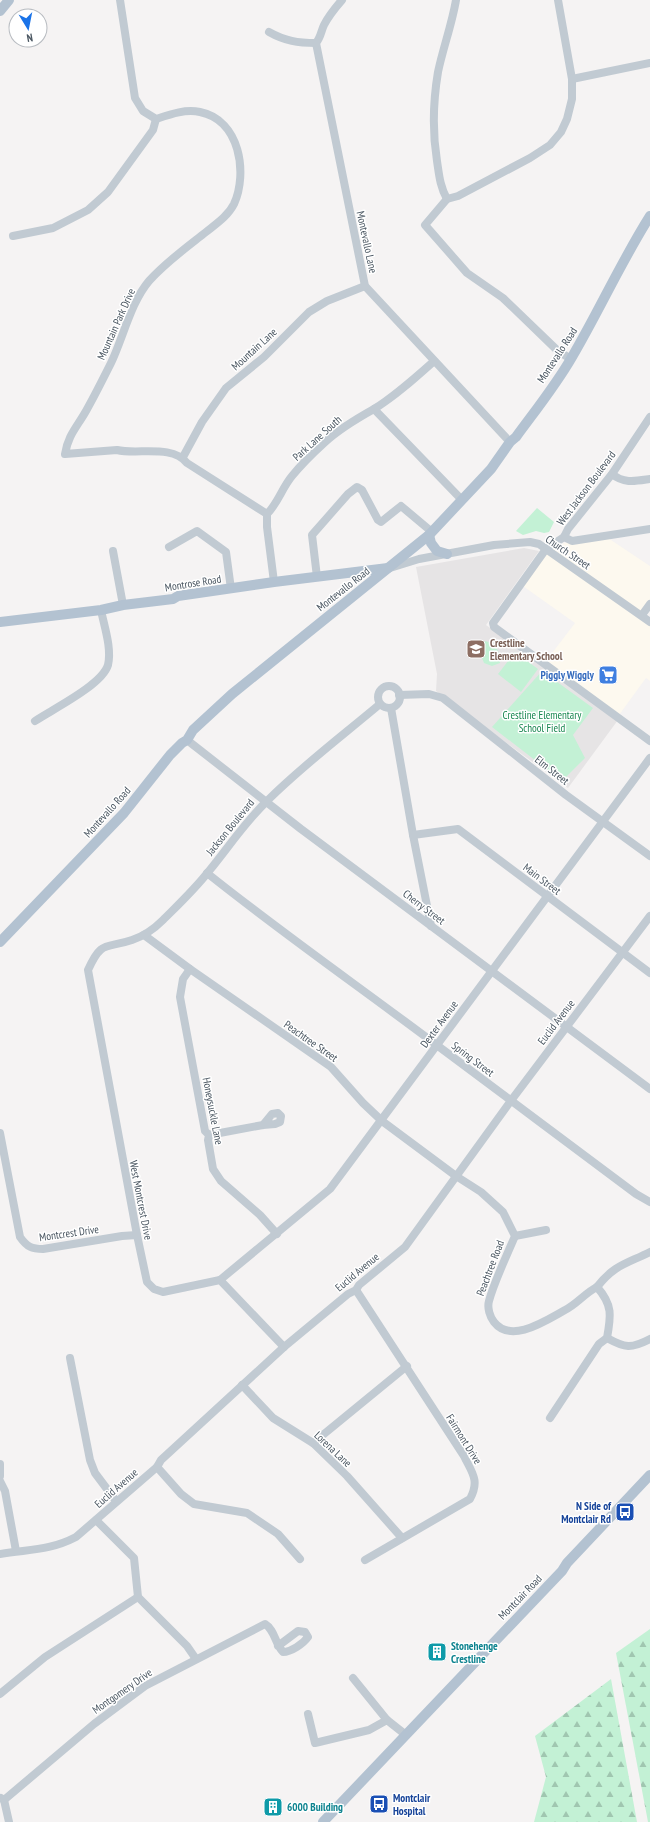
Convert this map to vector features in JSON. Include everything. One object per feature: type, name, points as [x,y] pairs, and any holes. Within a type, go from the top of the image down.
[{"type":"main road","points":[[0,11],[9,0]]},
{"type":"main road","name":"Montevallo Road","points":[[0,942],[124,813],[170,755],[187,740],[193,730],[232,694],[431,534],[491,469],[510,442],[516,437],[571,359],[594,319],[629,249],[650,216]]},
{"type":"main road","points":[[431,534],[430,543],[437,552],[447,554]]},
{"type":"main road","name":"Montrose Road","points":[[0,622],[102,610],[123,604],[172,599],[178,596],[274,582],[390,568]]},
{"type":"main road","points":[[347,574],[355,583],[356,593]]},
{"type":"main road","name":"Montclair Road","points":[[323,1822],[557,1576],[567,1563],[650,1475]]},
{"type":"street","points":[[13,236],[53,228],[88,210],[108,192],[152,130],[156,119],[143,111],[135,98],[120,0]]},
{"type":"street","points":[[269,32],[281,39],[294,43],[316,43],[330,13],[342,0]]},
{"type":"street","points":[[447,199],[442,188],[434,142],[433,116],[439,70],[453,20],[456,0]]},
{"type":"street","points":[[558,0],[572,79],[572,99],[567,119],[561,132],[550,145],[530,158],[464,193],[447,199],[425,225],[467,273],[503,298],[558,351],[571,359]]},
{"type":"street","name":"Montevallo Lane","points":[[316,43],[365,286],[434,362],[510,442]]},
{"type":"street","points":[[572,79],[650,63]]},
{"type":"street","name":"Mountain Park Drive","points":[[156,119],[178,112],[198,111],[207,113],[220,122],[233,138],[239,154],[241,184],[233,205],[226,216],[168,263],[149,282],[139,296],[111,363],[85,412],[67,440],[65,454],[117,450],[124,452],[153,450],[183,457],[187,463],[268,514]]},
{"type":"street","name":"Mountain Lane","points":[[183,457],[202,422],[226,388],[264,357],[309,312],[327,301],[365,286]]},
{"type":"street","name":"Park Lane South","points":[[268,514],[274,508],[282,491],[292,476],[323,444],[343,427],[361,415],[374,409],[410,383],[434,362]]},
{"type":"street","points":[[374,409],[462,500]]},
{"type":"street","name":"West Jackson Boulevard","points":[[650,417],[612,474],[568,529],[564,537],[546,549],[493,623],[494,627],[650,741]]},
{"type":"street","points":[[612,474],[619,480],[633,482],[650,479]]},
{"type":"street","points":[[317,578],[312,535],[348,494],[357,488],[362,490],[378,520],[381,522],[401,506],[431,534]]},
{"type":"street","points":[[268,514],[267,527],[274,582]]},
{"type":"street","points":[[564,537],[572,541],[650,529]]},
{"type":"street","points":[[169,547],[197,531],[226,552],[231,589]]},
{"type":"street","name":"Church Street","points":[[390,568],[420,559],[494,545],[530,542],[539,544],[650,622]]},
{"type":"street","points":[[113,551],[123,604]]},
{"type":"street","points":[[642,615],[650,604]]},
{"type":"street","points":[[35,720],[94,683],[104,673],[108,665],[109,653],[102,610]]},
{"type":"street","points":[[386,686],[393,687],[399,694],[398,702],[391,708],[383,707],[380,704],[378,694],[382,688],[386,686]]},
{"type":"street","name":"Elm Street","points":[[399,694],[429,694],[443,698],[602,822],[650,856]]},
{"type":"street","name":"Jackson Boulevard","points":[[95,955],[112,944],[131,940],[144,935],[163,920],[207,873],[249,820],[267,801],[318,755],[380,704]]},
{"type":"street","points":[[391,708],[413,835],[431,926]]},
{"type":"street","name":"Cherry Street","points":[[187,740],[301,829],[650,1089]]},
{"type":"street","name":"Dexter Avenue","points":[[220,1280],[330,1189],[650,758]]},
{"type":"street","name":"Main Street","points":[[413,835],[458,829],[650,973]]},
{"type":"street","name":"Spring Street","points":[[207,873],[437,1045],[510,1102],[636,1194],[650,1202]]},
{"type":"street","name":"Euclid Avenue","points":[[0,1554],[48,1548],[63,1544],[76,1537],[157,1467],[161,1460],[284,1347],[348,1294],[356,1290],[359,1285],[404,1247],[510,1102],[650,916]]},
{"type":"street","name":"Peachtree Street","points":[[144,935],[190,969],[331,1067],[362,1103],[382,1121],[456,1176]]},
{"type":"street","name":"West Montcrest Drive","points":[[95,955],[88,970],[89,981],[147,1282],[154,1289],[163,1292],[175,1291],[220,1280]]},
{"type":"street","name":"Honeysuckle Lane","points":[[190,969],[183,979],[180,997],[205,1131],[209,1135],[208,1140],[213,1169],[221,1181],[260,1215],[277,1234]]},
{"type":"street","points":[[209,1135],[263,1124]]},
{"type":"street","name":"Montcrest Drive","points":[[0,1133],[20,1238],[25,1244],[33,1249],[43,1249],[122,1236],[137,1235]]},
{"type":"street","name":"Peachtree Road","points":[[456,1176],[481,1192],[503,1212],[515,1236],[488,1303],[490,1318],[498,1328],[509,1332],[523,1331],[566,1310],[588,1292],[597,1288],[606,1275],[618,1266],[650,1252]]},
{"type":"street","points":[[515,1236],[546,1230]]},
{"type":"street","points":[[220,1280],[284,1347]]},
{"type":"street","points":[[550,1418],[599,1344],[607,1338],[611,1318],[609,1304],[606,1296],[597,1288]]},
{"type":"street","name":"Fairmont Drive","points":[[356,1290],[464,1456],[476,1480],[474,1492],[470,1500],[364,1560]]},
{"type":"street","points":[[607,1338],[620,1345],[631,1347],[639,1345],[650,1339]]},
{"type":"street","points":[[70,1358],[90,1460],[95,1473],[116,1501]]},
{"type":"street","points":[[313,1443],[406,1366]]},
{"type":"street","name":"Lorena Lane","points":[[242,1385],[273,1418],[313,1443],[347,1476],[402,1538]]},
{"type":"street","points":[[0,1464],[0,1476]]},
{"type":"street","points":[[157,1467],[181,1494],[194,1504],[247,1513],[278,1534],[300,1559]]},
{"type":"street","points":[[0,1481],[5,1491],[16,1551]]},
{"type":"street","points":[[96,1520],[134,1558],[138,1597],[187,1646],[196,1659]]},
{"type":"street","points":[[0,1694],[45,1657],[138,1597]]},
{"type":"street","name":"Montgomery Drive","points":[[2,1799],[94,1724],[145,1686],[265,1624],[271,1629],[278,1646]]},
{"type":"street","points":[[353,1678],[387,1720],[406,1734]]},
{"type":"street","points":[[308,1714],[315,1743],[369,1730],[387,1720]]},
{"type":"street","points":[[2,1799],[9,1822]]},
{"type":"shaded area","points":[[605,536],[650,566],[650,604],[641,615],[650,622],[650,681],[646,678],[619,715],[546,661],[575,623],[520,584],[546,549],[572,541]]},
{"type":"shaded area","name":"Crestline Elementary School","points":[[524,548],[539,551],[486,625],[618,720],[568,788],[436,691],[437,674],[416,567]]},
{"type":"green space","points":[[537,508],[554,522],[549,532],[544,533],[536,531],[523,535],[516,531]]},
{"type":"green space","points":[[481,641],[490,642],[496,647],[499,654],[500,663],[492,666],[484,663],[478,648]]},
{"type":"green space","points":[[515,652],[538,669],[521,692],[498,674]]},
{"type":"green space","name":"Crestline Elementary School Field","points":[[542,671],[593,708],[573,735],[585,758],[562,781],[492,727]]},
{"type":"green space","points":[[650,1629],[650,1822],[648,1822],[616,1653]]},
{"type":"green space","points":[[611,1679],[637,1822],[534,1822],[546,1777],[535,1736]]},
{"type":"place","name":"Crestline Elementary School","points":[[476,649]]},
{"type":"place","name":"Piggly Wiggly","points":[[608,675]]},
{"type":"place","name":"N Side of Montclair Rd","points":[[625,1512]]},
{"type":"place","name":"Stonehenge Crestline","points":[[437,1652]]},
{"type":"place","name":"Montclair Hospital","points":[[379,1804]]},
{"type":"place","name":"6000 Building","points":[[273,1807]]}]
